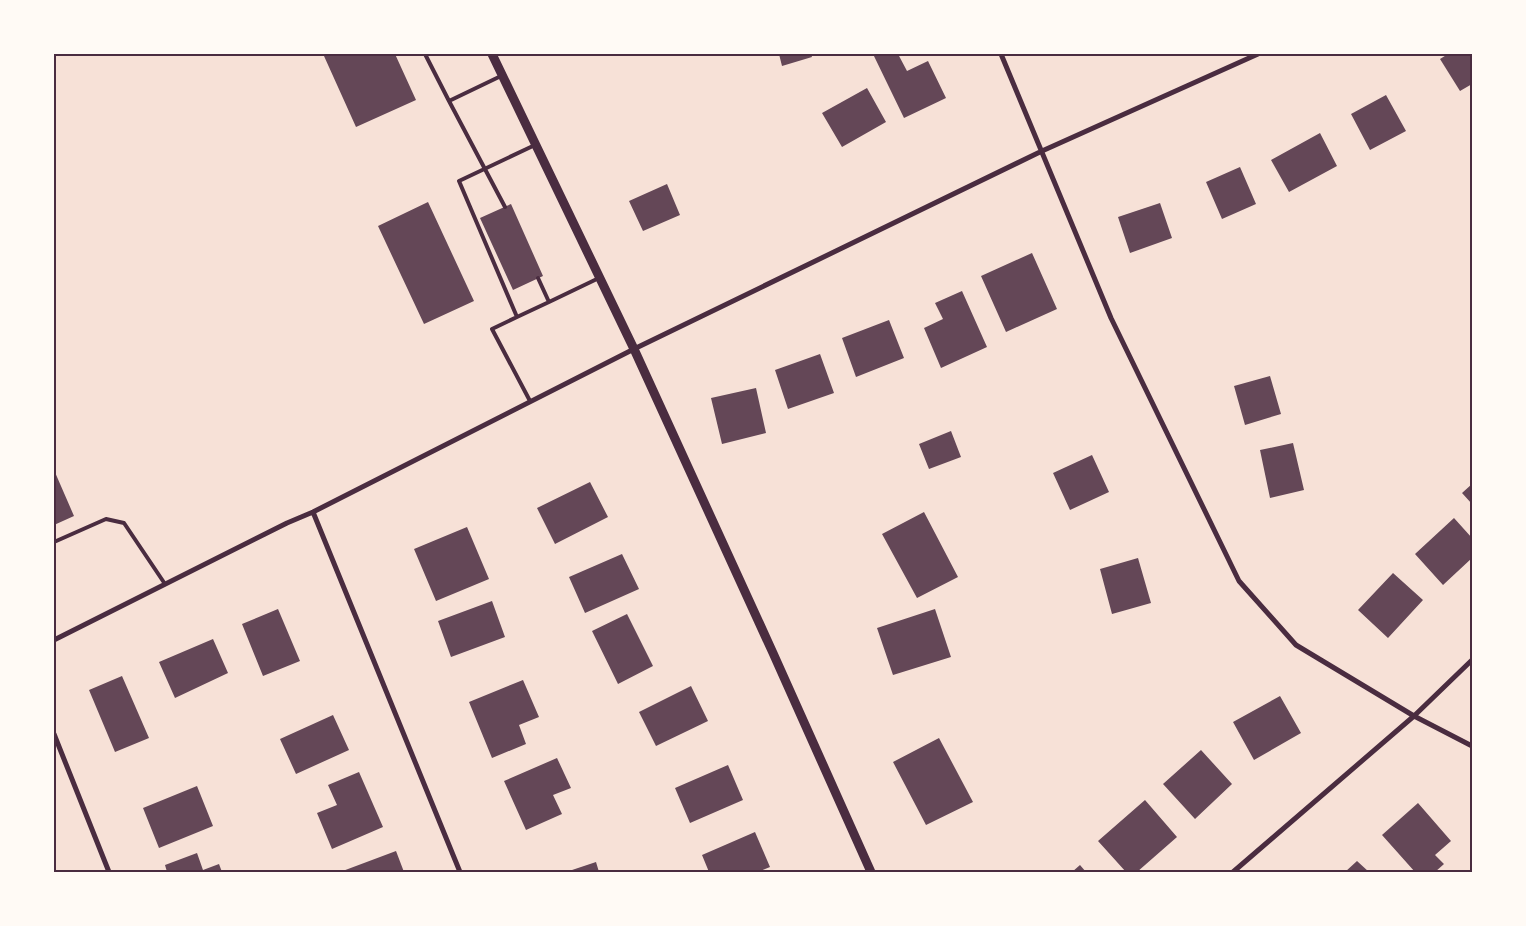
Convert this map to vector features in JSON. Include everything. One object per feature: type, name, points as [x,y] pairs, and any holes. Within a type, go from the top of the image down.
[{"type":"street","points":[[492,54],[634,349],[774,653],[871,872]]},
{"type":"street","points":[[1001,54],[1111,318],[1240,581],[1296,645],[1414,716],[1472,746]]},
{"type":"street","points":[[54,640],[287,523],[313,512],[634,349],[1042,151],[1258,54]]},
{"type":"street","points":[[313,512],[460,872]]},
{"type":"street","points":[[1233,872],[1414,716],[1472,660]]},
{"type":"street","points":[[54,734],[109,872]]},
{"type":"lane","points":[[425,54],[505,207]]},
{"type":"lane","points":[[449,101],[502,75]]},
{"type":"lane","points":[[517,317],[460,181],[535,145]]},
{"type":"lane","points":[[538,278],[549,302]]},
{"type":"lane","points":[[530,401],[492,329],[599,278]]},
{"type":"lane","points":[[54,542],[106,519],[124,523],[165,584]]},
{"type":"building","points":[[329,54],[395,54],[416,100],[356,127],[324,56]]},
{"type":"building","points":[[779,54],[811,54],[812,57],[782,66]]},
{"type":"building","points":[[873,54],[898,54],[907,71],[928,61],[946,98],[904,118]]},
{"type":"building","points":[[1448,54],[1472,54],[1472,84],[1460,91],[1440,59]]},
{"type":"building","points":[[867,88],[886,122],[842,147],[822,113]]},
{"type":"building","points":[[1386,95],[1406,131],[1370,150],[1351,114]]},
{"type":"building","points":[[1320,133],[1337,166],[1289,192],[1271,160]]},
{"type":"building","points":[[1240,167],[1256,204],[1222,219],[1206,182]]},
{"type":"building","points":[[667,184],[680,215],[643,231],[629,201]]},
{"type":"building","points":[[428,202],[474,301],[424,324],[378,226]]},
{"type":"building","points":[[1160,203],[1172,238],[1130,253],[1118,217]]},
{"type":"building","points":[[511,204],[543,276],[513,290],[480,218]]},
{"type":"building","points":[[1032,253],[1057,309],[1006,332],[981,276]]},
{"type":"building","points":[[962,291],[987,347],[941,368],[924,328],[943,319],[935,303]]},
{"type":"building","points":[[889,320],[904,358],[856,377],[842,338]]},
{"type":"building","points":[[820,354],[834,393],[788,409],[775,370]]},
{"type":"building","points":[[1270,376],[1281,414],[1245,425],[1234,386]]},
{"type":"building","points":[[756,388],[766,433],[722,444],[711,398]]},
{"type":"building","points":[[951,431],[961,457],[929,469],[919,444]]},
{"type":"building","points":[[1293,443],[1304,490],[1270,498],[1260,450]]},
{"type":"building","points":[[1092,455],[1109,492],[1070,510],[1053,473]]},
{"type":"building","points":[[54,470],[74,516],[54,525]]},
{"type":"building","points":[[590,482],[608,517],[555,544],[537,508]]},
{"type":"building","points":[[1472,484],[1472,504],[1462,493]]},
{"type":"building","points":[[924,512],[958,577],[917,598],[882,534]]},
{"type":"building","points":[[1454,518],[1472,538],[1472,558],[1443,585],[1415,554]]},
{"type":"building","points":[[467,527],[489,579],[436,601],[414,549]]},
{"type":"building","points":[[622,554],[639,589],[585,613],[569,577]]},
{"type":"building","points":[[1138,558],[1151,603],[1112,614],[1100,569]]},
{"type":"building","points":[[1393,573],[1423,600],[1388,638],[1358,610]]},
{"type":"building","points":[[492,601],[505,637],[451,657],[438,621]]},
{"type":"building","points":[[278,609],[300,661],[263,676],[242,624]]},
{"type":"building","points":[[935,609],[951,657],[893,675],[877,628]]},
{"type":"building","points":[[627,614],[653,666],[618,684],[592,631]]},
{"type":"building","points":[[213,639],[228,673],[175,698],[159,662]]},
{"type":"building","points":[[122,676],[149,738],[115,752],[89,690]]},
{"type":"building","points":[[523,680],[539,717],[519,725],[526,744],[492,758],[469,702]]},
{"type":"building","points":[[691,686],[708,721],[656,746],[639,712]]},
{"type":"building","points":[[1280,696],[1301,733],[1254,760],[1233,722]]},
{"type":"building","points":[[333,715],[349,750],[296,774],[280,739]]},
{"type":"building","points":[[939,738],[973,802],[926,825],[893,762]]},
{"type":"building","points":[[1201,750],[1232,784],[1195,819],[1163,784]]},
{"type":"building","points":[[557,758],[571,788],[553,795],[562,814],[526,830],[504,781]]},
{"type":"building","points":[[728,765],[743,800],[690,823],[675,788]]},
{"type":"building","points":[[359,772],[383,827],[332,849],[317,813],[337,805],[328,785]]},
{"type":"building","points":[[197,786],[213,826],[159,848],[143,808]]},
{"type":"building","points":[[1145,800],[1177,837],[1137,872],[1126,872],[1098,841]]},
{"type":"building","points":[[1418,803],[1451,841],[1435,855],[1444,864],[1435,872],[1415,872],[1382,835]]},
{"type":"building","points":[[755,832],[770,867],[758,872],[709,872],[702,855]]},
{"type":"building","points":[[396,851],[404,872],[340,872]]},
{"type":"building","points":[[197,853],[203,870],[219,864],[222,872],[167,872],[165,865]]},
{"type":"building","points":[[1357,861],[1369,872],[1345,872]]},
{"type":"building","points":[[596,862],[599,872],[566,872]]},
{"type":"building","points":[[1080,865],[1086,872],[1072,872]]}]
